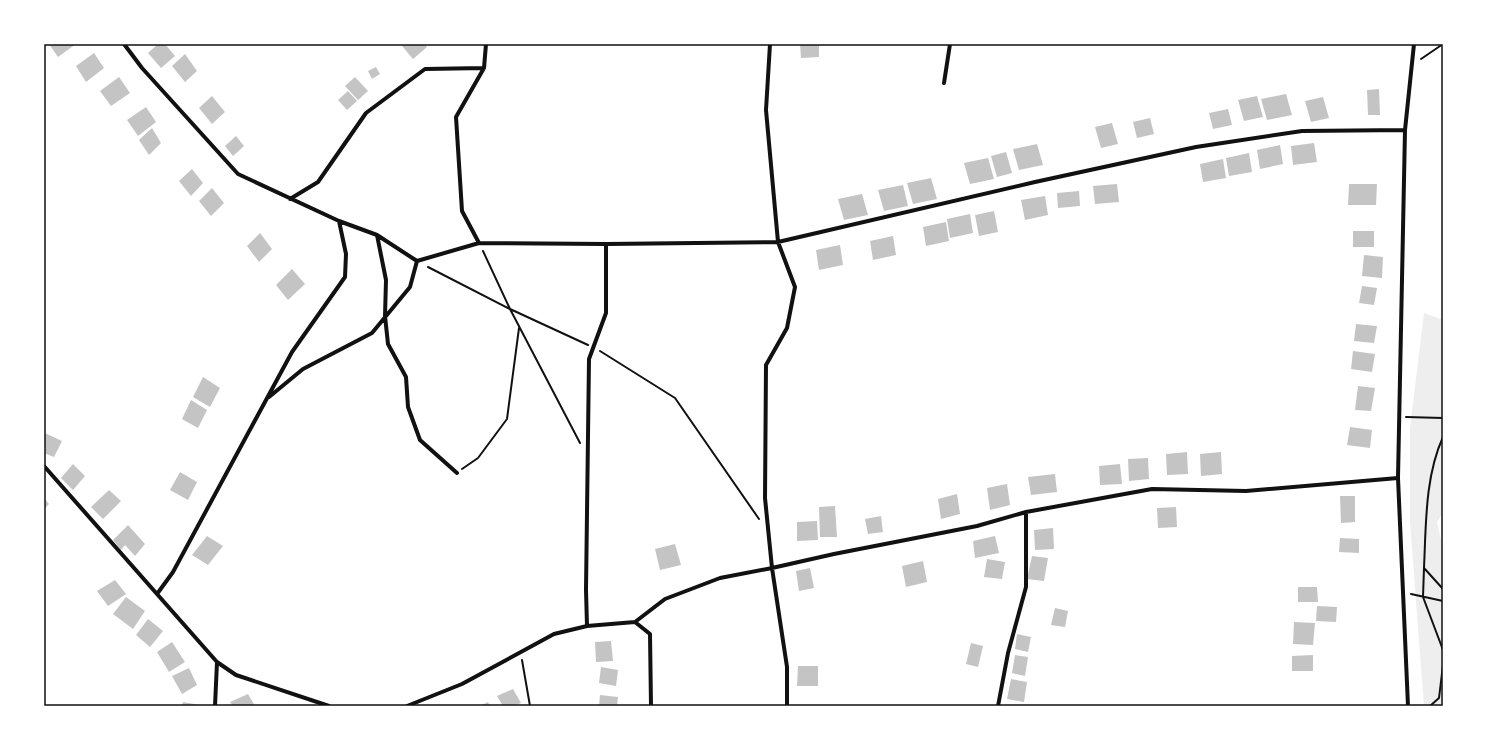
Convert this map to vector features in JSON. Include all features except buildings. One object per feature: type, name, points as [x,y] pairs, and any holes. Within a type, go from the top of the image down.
[{"type":"street","points":[[124,44],[142,68],[238,174],[339,221],[377,235],[417,261],[479,243],[606,244],[778,242],[1036,182],[1196,147],[1302,131],[1405,130]]},
{"type":"street","points":[[479,243],[462,212],[456,116],[484,68],[486,44]]},
{"type":"street","points":[[770,44],[766,110],[778,242],[796,287],[787,328],[766,365],[765,498],[772,568],[787,667],[787,706]]},
{"type":"street","points":[[944,83],[950,44]]},
{"type":"street","points":[[1408,706],[1398,478],[1405,130],[1414,44]]},
{"type":"street","points":[[290,199],[318,182],[366,113],[425,69],[484,68]]},
{"type":"street","points":[[157,594],[173,572],[292,352],[344,277],[346,254],[339,221]]},
{"type":"street","points":[[377,235],[386,280],[388,344],[406,377],[408,407],[420,440],[457,473]]},
{"type":"street","points":[[587,626],[586,590],[589,358],[606,313],[606,244]]},
{"type":"street","points":[[267,398],[303,369],[372,333],[410,287],[417,261]]},
{"type":"street","points":[[44,466],[217,662],[236,675],[329,706]]},
{"type":"street","points":[[407,706],[462,684],[554,634],[587,626],[634,622],[665,599],[720,578],[977,526],[1026,512],[1152,489],[1246,491],[1398,478]]},
{"type":"street","points":[[998,706],[1008,653],[1026,587],[1026,512]]},
{"type":"street","points":[[634,622],[650,634],[650,706]]},
{"type":"street","points":[[215,706],[217,662]]},
{"type":"path","points":[[1412,65],[1443,44]]},
{"type":"path","points":[[479,243],[519,327],[580,443]]},
{"type":"path","points":[[417,261],[510,309],[594,347],[675,398],[759,519]]},
{"type":"path","points":[[457,473],[478,458],[507,419],[519,327]]},
{"type":"path","points":[[1399,417],[1443,418]]},
{"type":"path","points":[[1443,437],[1437,450],[1427,500],[1423,597],[1443,650]]},
{"type":"path","points":[[1424,568],[1443,589]]},
{"type":"path","points":[[1403,593],[1443,601]]},
{"type":"path","points":[[521,651],[530,706]]},
{"type":"path","points":[[1430,706],[1439,698],[1443,665]]},
{"type":"shaded area","points":[[1424,313],[1443,320],[1443,512],[1437,522],[1443,549],[1443,706],[1424,706],[1410,522],[1410,428]]}]
